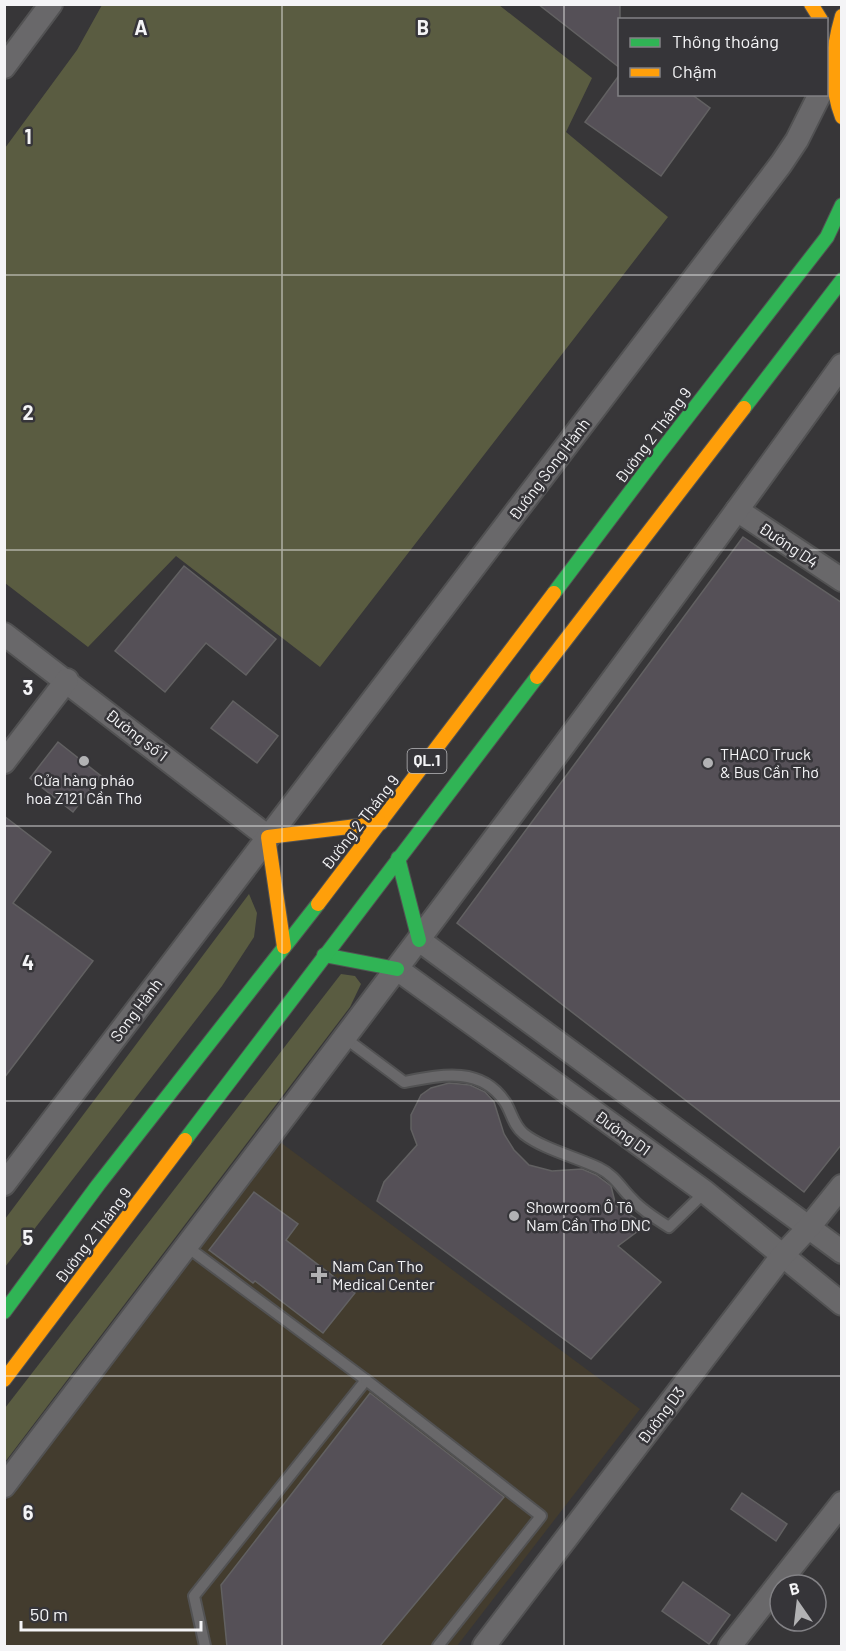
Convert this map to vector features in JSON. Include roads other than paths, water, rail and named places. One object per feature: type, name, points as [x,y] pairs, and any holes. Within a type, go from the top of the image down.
[{"type":"main road","points":[[811,4],[819,18]]},
{"type":"main road","points":[[842,16],[830,34],[829,71],[842,117]]},
{"type":"main road","name":"Đường 2 Tháng 9","points":[[4,1312],[98,1185],[381,823],[658,455],[827,237],[842,205]]},
{"type":"main road","name":"Đường 2 Tháng 9","points":[[4,1380],[324,955],[842,280]]},
{"type":"main road","points":[[284,947],[268,837],[381,823]]},
{"type":"main road","points":[[398,858],[419,940]]},
{"type":"main road","points":[[324,955],[397,969]]},
{"type":"street","points":[[4,67],[51,4]]},
{"type":"street","name":"Đường Song Hành","points":[[268,837],[781,164],[797,140],[819,96]]},
{"type":"street","points":[[4,1486],[419,940],[842,365]]},
{"type":"street","name":"Đường D4","points":[[737,510],[842,580]]},
{"type":"street","name":"Đường số 1","points":[[4,634],[268,837]]},
{"type":"street","points":[[4,762],[67,681]]},
{"type":"street","name":"Song Hành","points":[[4,1184],[268,837]]},
{"type":"street","points":[[419,940],[842,1252]]},
{"type":"street","name":"Đường D1","points":[[397,969],[705,1192],[842,1304]]},
{"type":"street","name":"Đường D3","points":[[484,1647],[782,1256],[842,1186]]},
{"type":"street","points":[[730,1647],[842,1503]]},
{"type":"lane","points":[[345,1038],[404,1082],[436,1076],[466,1076],[485,1083],[505,1102],[513,1122],[523,1133],[544,1145],[601,1168],[619,1183],[632,1199],[669,1227],[705,1192]]},
{"type":"lane","points":[[186,1246],[366,1380],[542,1516],[438,1647]]},
{"type":"lane","points":[[205,1647],[194,1596],[366,1380]]},
{"type":"place","name":"Cửa hàng pháo hoa Z121 Cần Thơ","points":[[84,761]]},
{"type":"place","name":"THACO Truck & Bus Cần Thơ","points":[[708,763]]},
{"type":"place","name":"Showroom Ô Tô Nam Cần Thơ DNC","points":[[514,1216]]},
{"type":"place","name":"Nam Can Tho Medical Center","points":[[319,1275]]}]
